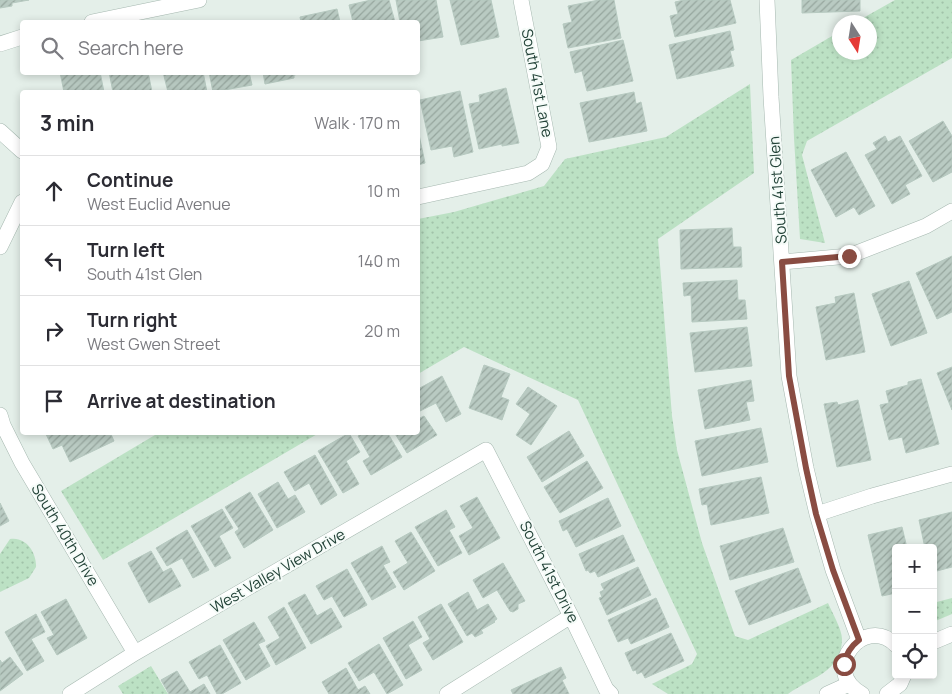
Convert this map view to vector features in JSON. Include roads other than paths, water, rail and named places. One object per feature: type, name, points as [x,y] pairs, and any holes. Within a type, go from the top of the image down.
[{"type":"street","points":[[102,20],[199,0]]},
{"type":"street","name":"South 41st Lane","points":[[420,197],[528,173],[542,164],[549,147],[521,0]]},
{"type":"street","name":"South 41st Glen","points":[[767,0],[771,97],[789,376],[816,514],[833,570],[859,640]]},
{"type":"street","points":[[0,44],[20,38]]},
{"type":"street","points":[[0,130],[20,149]]},
{"type":"street","points":[[0,247],[20,206]]},
{"type":"street","points":[[782,262],[849,256],[926,226],[952,211]]},
{"type":"street","name":"South 40th Drive","points":[[0,415],[3,426],[22,463],[135,654]]},
{"type":"street","name":"West Valley View Drive","points":[[70,694],[135,654],[486,450]]},
{"type":"street","name":"South 41st Drive","points":[[486,450],[606,689],[611,694]]},
{"type":"street","points":[[816,514],[952,474]]},
{"type":"street","points":[[447,694],[571,616]]},
{"type":"street","points":[[937,640],[952,634]]},
{"type":"street","points":[[862,694],[849,684],[845,674],[846,654],[859,640],[877,636],[892,642]]},
{"type":"street","points":[[887,694],[900,684],[902,679]]},
{"type":"street","points":[[827,694],[849,684]]}]
